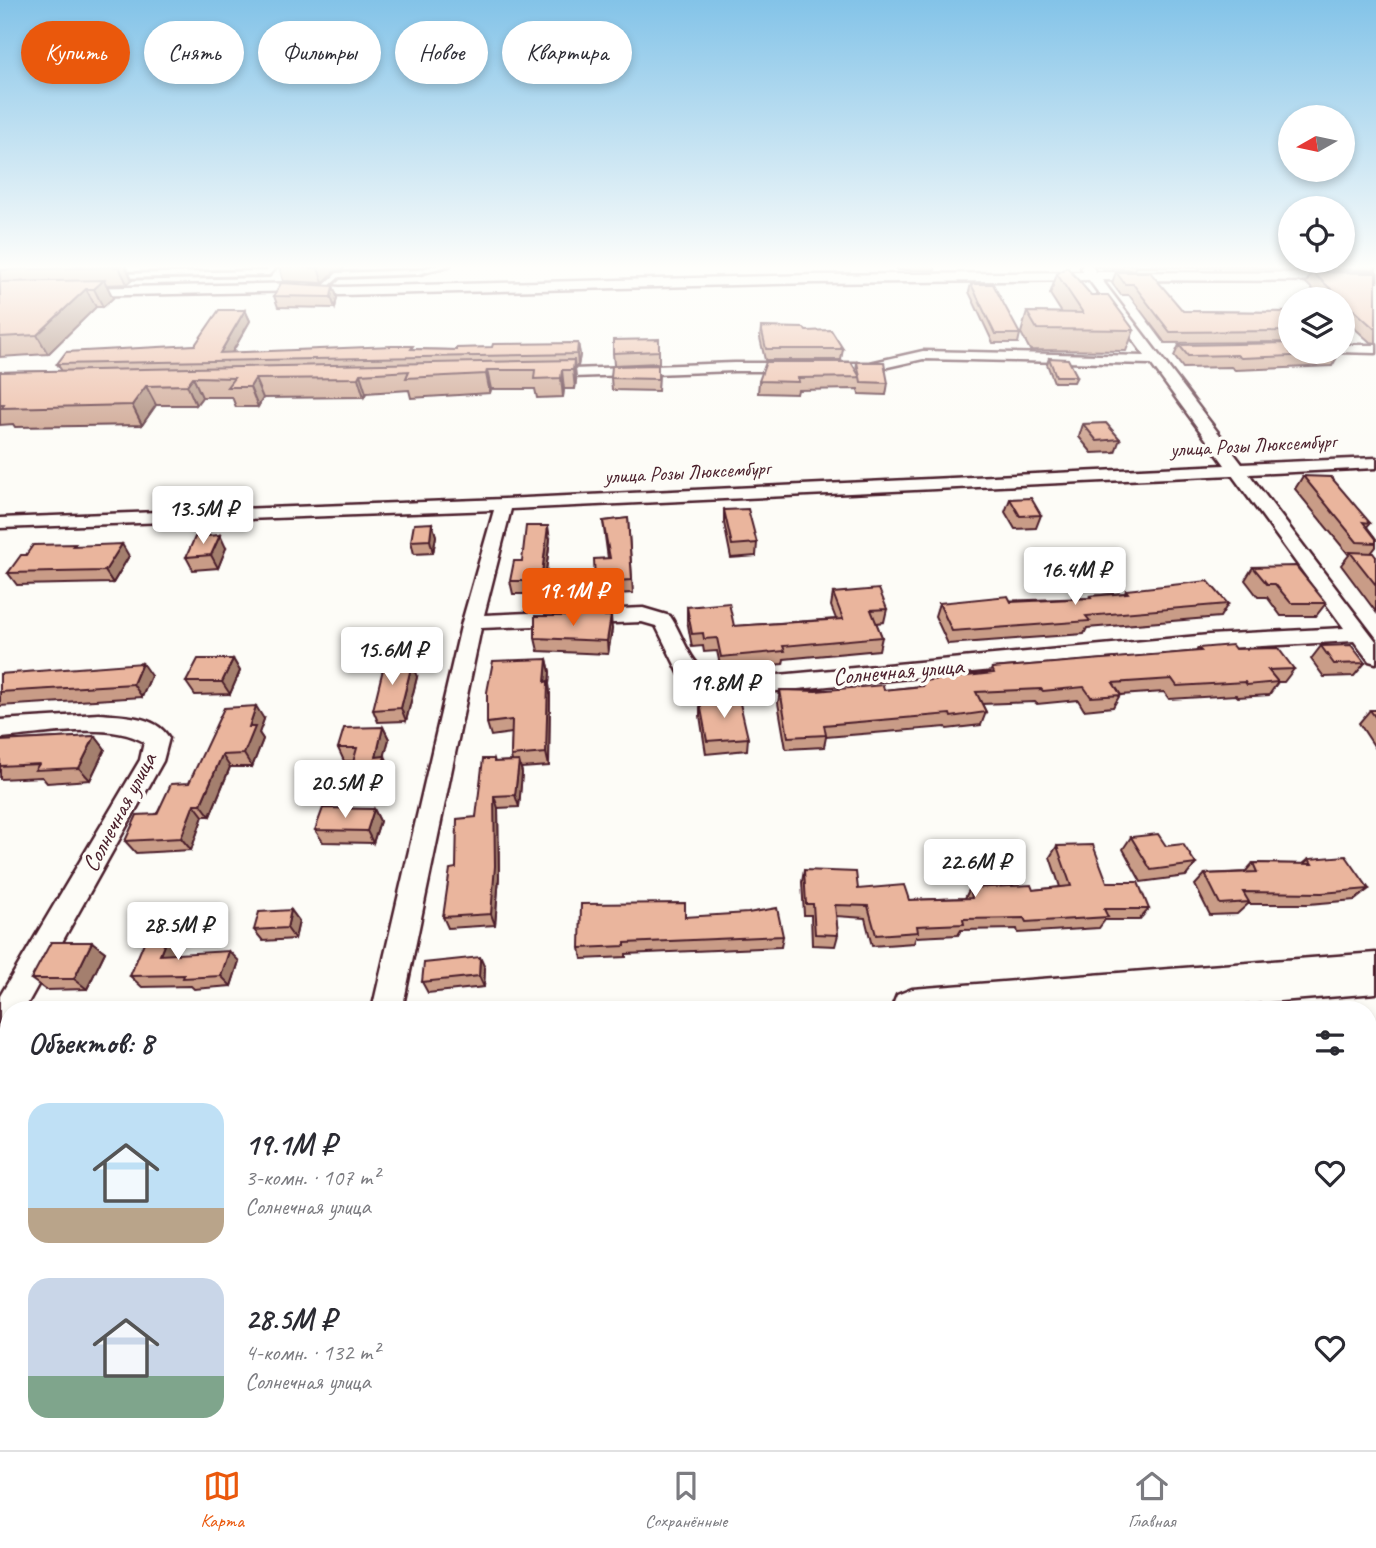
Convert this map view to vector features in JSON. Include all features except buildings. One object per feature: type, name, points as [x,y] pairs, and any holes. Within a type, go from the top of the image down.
[{"type":"main road","points":[[1025,1001],[1376,973]]},
{"type":"street","points":[[1138,333],[1376,656]]},
{"type":"street","points":[[1355,349],[1376,349]]},
{"type":"street","points":[[533,374],[734,367],[870,367],[923,355],[1066,360],[1155,353]]},
{"type":"street","name":"улица Розы Люксембург","points":[[0,523],[504,504],[1376,463]]},
{"type":"street","points":[[389,1001],[472,622],[504,504]]},
{"type":"street","name":"Солнечная улица","points":[[472,622],[643,615],[663,621],[688,670],[709,685],[746,686],[1209,642],[1359,634]]},
{"type":"street","name":"Солнечная улица","points":[[0,729],[99,723],[137,726],[157,738],[151,761],[13,1001]]}]
